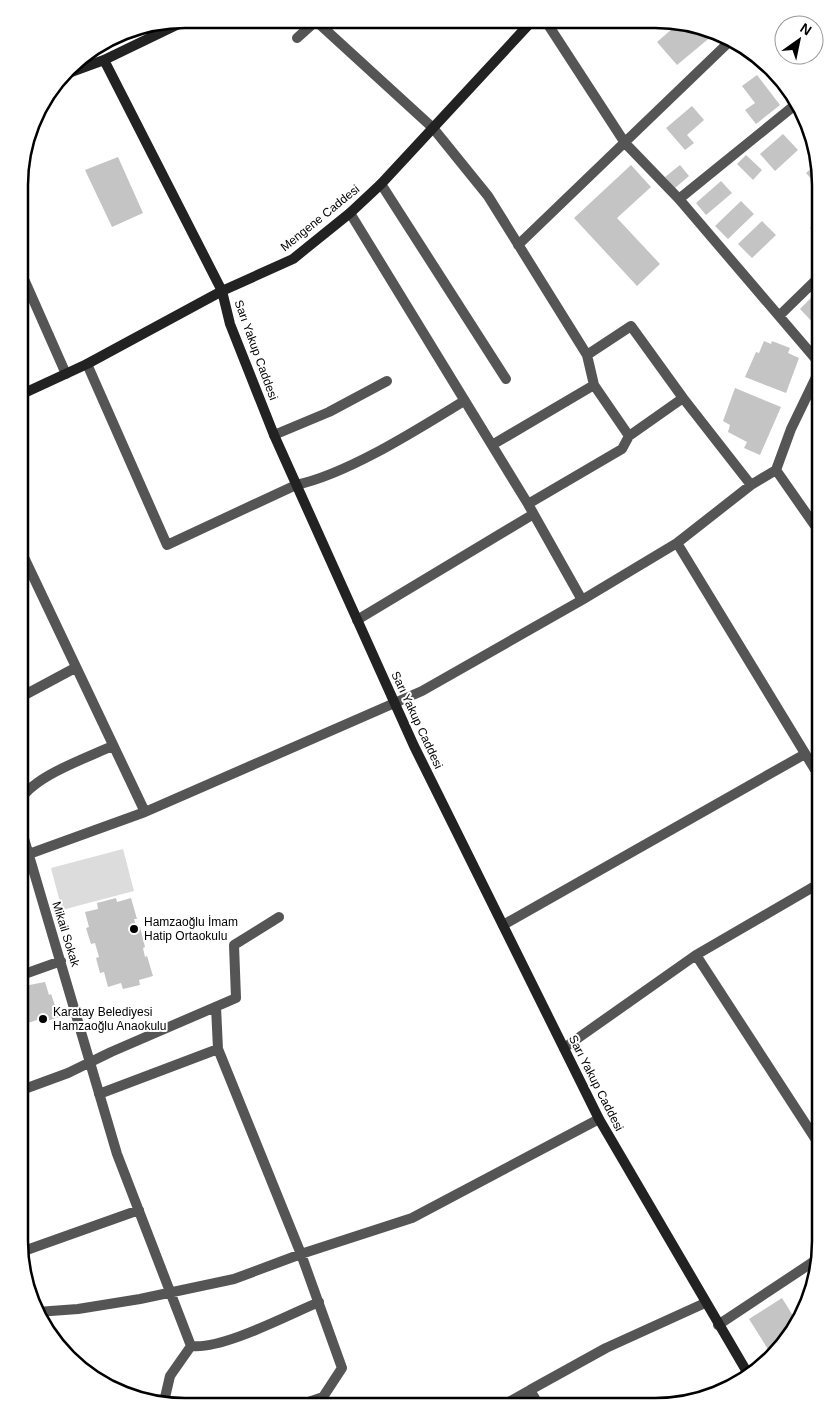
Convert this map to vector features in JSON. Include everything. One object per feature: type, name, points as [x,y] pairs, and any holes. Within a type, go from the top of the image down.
[{"type":"street","name":"Mengene Caddesi","points":[[27,392],[87,364],[222,292],[293,259],[350,213],[381,184],[526,27]]},
{"type":"street","points":[[550,27],[624,143],[679,199],[812,354]]},
{"type":"street","points":[[297,38],[308,28]]},
{"type":"street","points":[[325,28],[433,128],[488,196],[587,355],[594,385],[629,436]]},
{"type":"street","points":[[76,70],[104,60],[169,29]]},
{"type":"street","points":[[518,245],[726,45]]},
{"type":"street","name":"Sarı Yakup Caddesi","points":[[104,60],[222,292],[230,324],[296,485],[394,702],[503,925],[599,1119],[745,1369]]},
{"type":"street","points":[[679,199],[791,108]]},
{"type":"street","points":[[381,184],[506,379]]},
{"type":"street","points":[[350,213],[528,504],[532,515],[582,600]]},
{"type":"street","points":[[780,315],[812,284]]},
{"type":"street","points":[[27,286],[66,374]]},
{"type":"street","points":[[587,355],[631,326],[683,398],[751,485]]},
{"type":"street","points":[[87,364],[167,545],[296,485],[311,482],[370,455],[464,401]]},
{"type":"street","points":[[274,435],[329,412],[387,380]]},
{"type":"street","points":[[492,445],[594,385]]},
{"type":"street","points":[[29,854],[144,812],[422,691],[677,544],[751,485],[776,470],[791,429],[812,386]]},
{"type":"street","points":[[528,504],[622,449],[629,436],[683,398]]},
{"type":"street","points":[[776,470],[812,521]]},
{"type":"street","points":[[357,620],[532,515]]},
{"type":"street","points":[[677,544],[811,764]]},
{"type":"street","points":[[27,564],[144,812]]},
{"type":"street","points":[[27,694],[75,668]]},
{"type":"street","points":[[27,792],[44,779],[112,746]]},
{"type":"street","points":[[503,925],[805,754]]},
{"type":"street","name":"Mikail Sokak","points":[[27,846],[117,1154],[191,1346]]},
{"type":"street","points":[[564,1048],[696,955],[811,888]]},
{"type":"street","points":[[27,1088],[68,1073],[236,998],[234,945],[279,917]]},
{"type":"street","points":[[696,955],[811,1132]]},
{"type":"street","points":[[27,973],[61,961]]},
{"type":"street","points":[[216,1007],[218,1049],[301,1254],[342,1368],[323,1397],[320,1398]]},
{"type":"street","points":[[99,1094],[218,1049]]},
{"type":"street","points":[[44,1311],[78,1309],[234,1279],[301,1254],[412,1218],[599,1119]]},
{"type":"street","points":[[28,1250],[139,1210]]},
{"type":"street","points":[[718,1325],[809,1265]]},
{"type":"street","points":[[165,1397],[170,1376],[191,1346],[199,1346],[232,1338],[319,1302]]},
{"type":"street","points":[[516,1398],[606,1348],[705,1303]]},
{"type":"street","points":[[530,1390],[535,1398]]},
{"type":"shaded area","points":[[123,849],[134,891],[62,910],[51,868]]},
{"type":"building","points":[[672,29],[710,38],[677,65],[657,42]]},
{"type":"building","points":[[757,75],[780,105],[756,124],[745,110],[755,103],[742,86]]},
{"type":"building","points":[[692,106],[704,120],[687,135],[694,143],[685,150],[666,128]]},
{"type":"building","points":[[783,134],[798,150],[775,171],[760,154]]},
{"type":"building","points":[[746,155],[762,170],[753,180],[737,164]]},
{"type":"building","points":[[118,157],[143,213],[112,227],[85,170]]},
{"type":"building","points":[[631,165],[651,187],[617,218],[660,264],[637,286],[574,218]]},
{"type":"building","points":[[680,165],[689,176],[675,188],[665,177]]},
{"type":"building","points":[[810,169],[812,179],[806,173]]},
{"type":"building","points":[[721,181],[732,193],[706,215],[696,203]]},
{"type":"building","points":[[741,201],[754,214],[728,239],[715,226]]},
{"type":"building","points":[[762,221],[776,235],[752,258],[738,244]]},
{"type":"building","points":[[812,297],[812,321],[800,309]]},
{"type":"building","points":[[764,341],[771,344],[772,341],[790,348],[788,353],[799,358],[786,393],[745,377],[756,352],[759,353]]},
{"type":"building","points":[[735,388],[781,407],[760,455],[744,448],[747,442],[728,432],[730,425],[723,421]]},
{"type":"building","points":[[116,898],[117,902],[131,898],[137,919],[134,919],[137,928],[140,927],[145,947],[143,948],[145,957],[147,956],[153,976],[139,980],[140,985],[123,989],[121,983],[108,987],[104,972],[100,973],[96,958],[99,957],[95,943],[91,944],[86,928],[89,927],[85,912],[98,909],[97,903]]},
{"type":"building","points":[[45,982],[59,1017],[47,1021],[46,1017],[27,1023],[27,985]]},
{"type":"building","points":[[782,1298],[793,1315],[785,1329],[768,1350],[749,1319]]},
{"type":"place","name":"Hamzaoğlu İmam Hatip Ortaokulu","points":[[134,929]]},
{"type":"place","name":"Karatay Belediyesi Hamzaoğlu Anaokulu","points":[[43,1019]]}]
